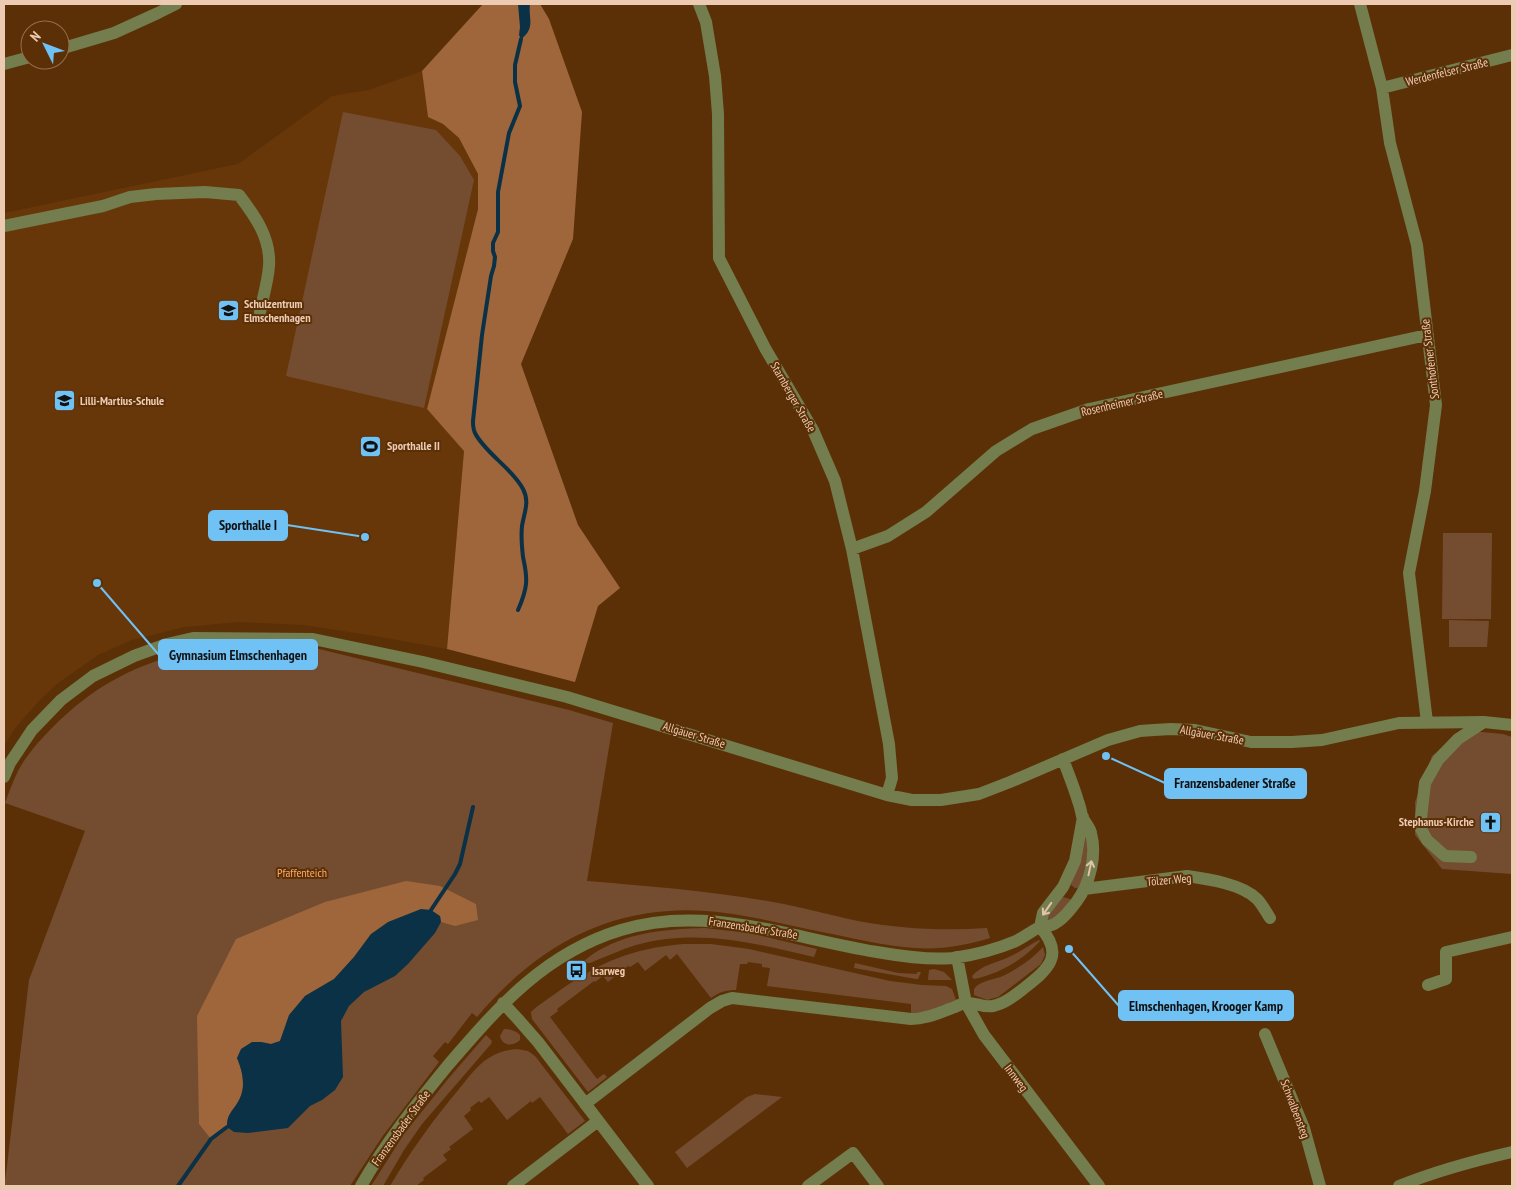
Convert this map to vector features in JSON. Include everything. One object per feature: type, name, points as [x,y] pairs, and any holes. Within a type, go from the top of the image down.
[{"type":"street","points":[[70,46],[114,33],[176,4]]},
{"type":"street","name":"Starnberger Straße","points":[[699,4],[706,22],[715,76],[718,114],[719,258],[765,348],[813,430],[834,480],[852,549],[889,744],[892,778],[886,794]]},
{"type":"street","name":"Sonthofener Straße","points":[[1360,4],[1382,88],[1390,143],[1417,245],[1436,405],[1425,491],[1409,573],[1427,722]]},
{"type":"street","name":"Werdenfelser Straße","points":[[1382,88],[1512,55]]},
{"type":"street","points":[[4,64],[20,60]]},
{"type":"street","points":[[4,226],[103,206],[130,197],[205,192],[239,195],[256,216],[266,239],[269,265],[260,312]]},
{"type":"street","name":"Rosenheimer Straße","points":[[852,549],[888,536],[926,512],[996,452],[1032,430],[1089,409],[1427,335]]},
{"type":"street","name":"Allgäuer Straße","points":[[4,777],[10,763],[32,730],[61,700],[93,676],[134,656],[167,644],[193,638],[312,639],[423,662],[566,696],[886,794],[912,800],[941,800],[979,794],[1108,740],[1133,733],[1171,729],[1195,730],[1251,742],[1292,742],[1322,740],[1398,724],[1427,722]]},
{"type":"street","points":[[1427,722],[1484,722],[1512,725]]},
{"type":"street","points":[[1471,857],[1445,856],[1427,840],[1420,826],[1425,783],[1438,760],[1458,740],[1484,722]]},
{"type":"street","name":"Franzensbader Straße","points":[[361,1186],[388,1142],[407,1117],[446,1068],[503,1003],[534,975],[551,963],[584,944],[622,929],[670,921],[724,922],[770,929],[850,948],[916,958],[957,957],[978,953],[1014,942],[1040,927],[1052,926],[1068,912],[1082,892],[1089,875],[1093,847],[1090,830],[1082,817],[1075,792],[1062,759]]},
{"type":"street","name":"Franzensbader Straße","points":[[1040,927],[1043,913],[1063,888],[1075,861],[1082,817]]},
{"type":"street","name":"Tölzer Weg","points":[[1082,892],[1187,876],[1204,878],[1244,890],[1257,899],[1270,918]]},
{"type":"street","points":[[1063,888],[1082,892]]},
{"type":"street","points":[[585,1104],[710,1008],[732,998],[911,1019],[930,1017],[966,1003],[986,1007],[1002,1003],[1041,975],[1052,959],[1049,938],[1040,927]]},
{"type":"street","points":[[1428,985],[1446,979],[1446,952],[1512,937]]},
{"type":"street","name":"Innweg","points":[[957,957],[966,1003],[974,1020],[1099,1186]]},
{"type":"street","points":[[503,1003],[538,1042],[648,1186]]},
{"type":"street","name":"Schwalbensteg","points":[[1265,1034],[1304,1128],[1320,1186]]},
{"type":"street","points":[[512,1186],[598,1121]]},
{"type":"street","points":[[1399,1186],[1472,1161],[1512,1152]]},
{"type":"street","points":[[808,1186],[853,1153],[878,1186]]},
{"type":"shaded area","points":[[483,4],[540,4],[549,19],[582,112],[573,239],[521,364],[578,525],[620,588],[598,606],[575,682],[447,649],[464,451],[427,409],[478,209],[478,174],[459,138],[443,124],[428,117],[422,71]]},
{"type":"shaded area","name":"Schulzentrum Elmschenhagen","points":[[422,71],[428,116],[443,124],[459,138],[478,174],[478,209],[427,409],[464,450],[447,649],[303,625],[239,622],[184,627],[132,640],[98,655],[57,684],[39,701],[15,728],[4,746],[4,213],[238,164],[332,96],[369,90]]},
{"type":"shaded area","points":[[406,881],[440,886],[476,904],[478,920],[455,926],[441,922],[440,916],[371,934],[334,979],[305,996],[284,1030],[280,1041],[271,1044],[261,1042],[237,1058],[243,1078],[242,1093],[230,1115],[227,1127],[211,1139],[199,1124],[197,1016],[236,939],[325,902]]},
{"type":"green space","points":[[343,112],[436,130],[460,156],[474,180],[424,408],[286,376]]},
{"type":"green space","points":[[1443,533],[1492,533],[1491,619],[1442,619]]},
{"type":"green space","points":[[1449,620],[1489,621],[1487,647],[1449,647]]},
{"type":"green space","name":"Pfaffenteich","points":[[199,649],[319,649],[569,710],[613,723],[587,881],[680,889],[750,898],[795,906],[858,921],[906,928],[987,928],[990,938],[944,948],[903,947],[869,942],[746,916],[688,910],[640,915],[612,921],[562,943],[539,958],[497,995],[477,1017],[472,1013],[448,1044],[445,1042],[433,1056],[439,1062],[382,1137],[350,1186],[4,1186],[29,980],[85,831],[5,803],[18,771],[29,754],[67,713],[84,699],[119,677],[137,669],[156,661]]},
{"type":"green space","points":[[1461,730],[1503,734],[1512,737],[1512,874],[1442,869],[1415,835],[1415,802],[1432,756]]},
{"type":"green space","points":[[1083,835],[1088,837],[1087,870],[1078,888],[1075,888],[1071,885]]},
{"type":"green space","points":[[1063,897],[1071,901],[1066,909],[1045,924],[1039,921],[1061,898]]},
{"type":"green space","points":[[705,928],[749,933],[817,949],[814,957],[725,939],[681,938],[658,940],[636,945],[590,963],[584,961],[611,944],[641,934]]},
{"type":"green space","points":[[1039,940],[1033,948],[1010,965],[992,974],[973,978],[972,976],[980,969],[1011,956]]},
{"type":"green space","points":[[683,944],[711,944],[749,949],[890,981],[946,986],[952,989],[956,1000],[925,1012],[911,1013],[911,1004],[767,986],[770,968],[762,967],[762,964],[748,962],[747,964],[740,964],[736,990],[729,990],[711,998],[677,954],[670,960],[666,955],[645,971],[638,962],[630,967],[628,966],[608,982],[603,976],[594,981],[557,1009],[558,1011],[550,1017],[597,1079],[604,1074],[607,1077],[588,1092],[532,1019],[531,1012],[603,964],[648,949]]},
{"type":"green space","points":[[1043,947],[1045,955],[1041,964],[998,997],[987,1000],[974,995],[974,989],[977,986],[1005,975],[1030,959]]},
{"type":"green space","points":[[855,963],[898,973],[917,974],[917,972],[921,972],[918,979],[916,979],[854,968]]},
{"type":"green space","points":[[934,969],[944,972],[952,980],[928,980],[929,970]]},
{"type":"green space","points":[[504,1029],[517,1032],[520,1035],[520,1040],[514,1044],[505,1044],[500,1036]]},
{"type":"green space","points":[[486,1035],[492,1041],[491,1044],[422,1124],[383,1186],[371,1186],[404,1134]]},
{"type":"green space","points":[[517,1049],[528,1051],[535,1056],[585,1121],[568,1134],[540,1097],[532,1103],[531,1101],[507,1120],[489,1097],[481,1103],[479,1101],[464,1116],[473,1129],[449,1147],[451,1149],[443,1155],[447,1160],[423,1178],[424,1180],[416,1186],[390,1186],[431,1124],[475,1070],[497,1054]]},
{"type":"green space","points":[[755,1094],[782,1097],[687,1168],[675,1152],[747,1097]]},
{"type":"water","points":[[518,4],[530,4],[530,27],[526,35],[521,39],[519,35]]},
{"type":"water","points":[[421,909],[431,910],[440,916],[441,922],[435,933],[395,976],[364,992],[349,1006],[341,1021],[343,1077],[335,1090],[310,1106],[288,1128],[248,1133],[234,1132],[227,1127],[228,1118],[240,1098],[243,1088],[242,1073],[237,1058],[241,1049],[252,1042],[271,1044],[280,1041],[289,1015],[305,996],[334,979],[371,934],[388,922]]},
{"type":"waterway","points":[[518,610],[526,588],[522,537],[526,498],[518,481],[479,440],[474,432],[473,421],[482,335],[494,266],[493,243],[498,232],[498,192],[509,133],[520,106],[515,82],[515,65],[521,39]]},
{"type":"waterway","points":[[431,910],[460,864],[473,807]]},
{"type":"waterway","points":[[178,1186],[211,1139],[227,1127]]},
{"type":"place","name":"Schulzentrum Elmschenhagen","points":[[228,311]]},
{"type":"place","name":"Lilli-Martius-Schule","points":[[64,401]]},
{"type":"place","name":"Sporthalle II","points":[[371,446]]},
{"type":"place","name":"Sporthalle I","points":[[365,537]]},
{"type":"place","name":"Gymnasium Elmschenhagen","points":[[97,583]]},
{"type":"place","name":"Franzensbadener Straße","points":[[1106,756]]},
{"type":"place","name":"Stephanus-Kirche","points":[[1490,822]]},
{"type":"place","name":"Elmschenhagen, Krooger Kamp","points":[[1069,949]]},
{"type":"place","name":"Isarweg","points":[[576,971]]}]
